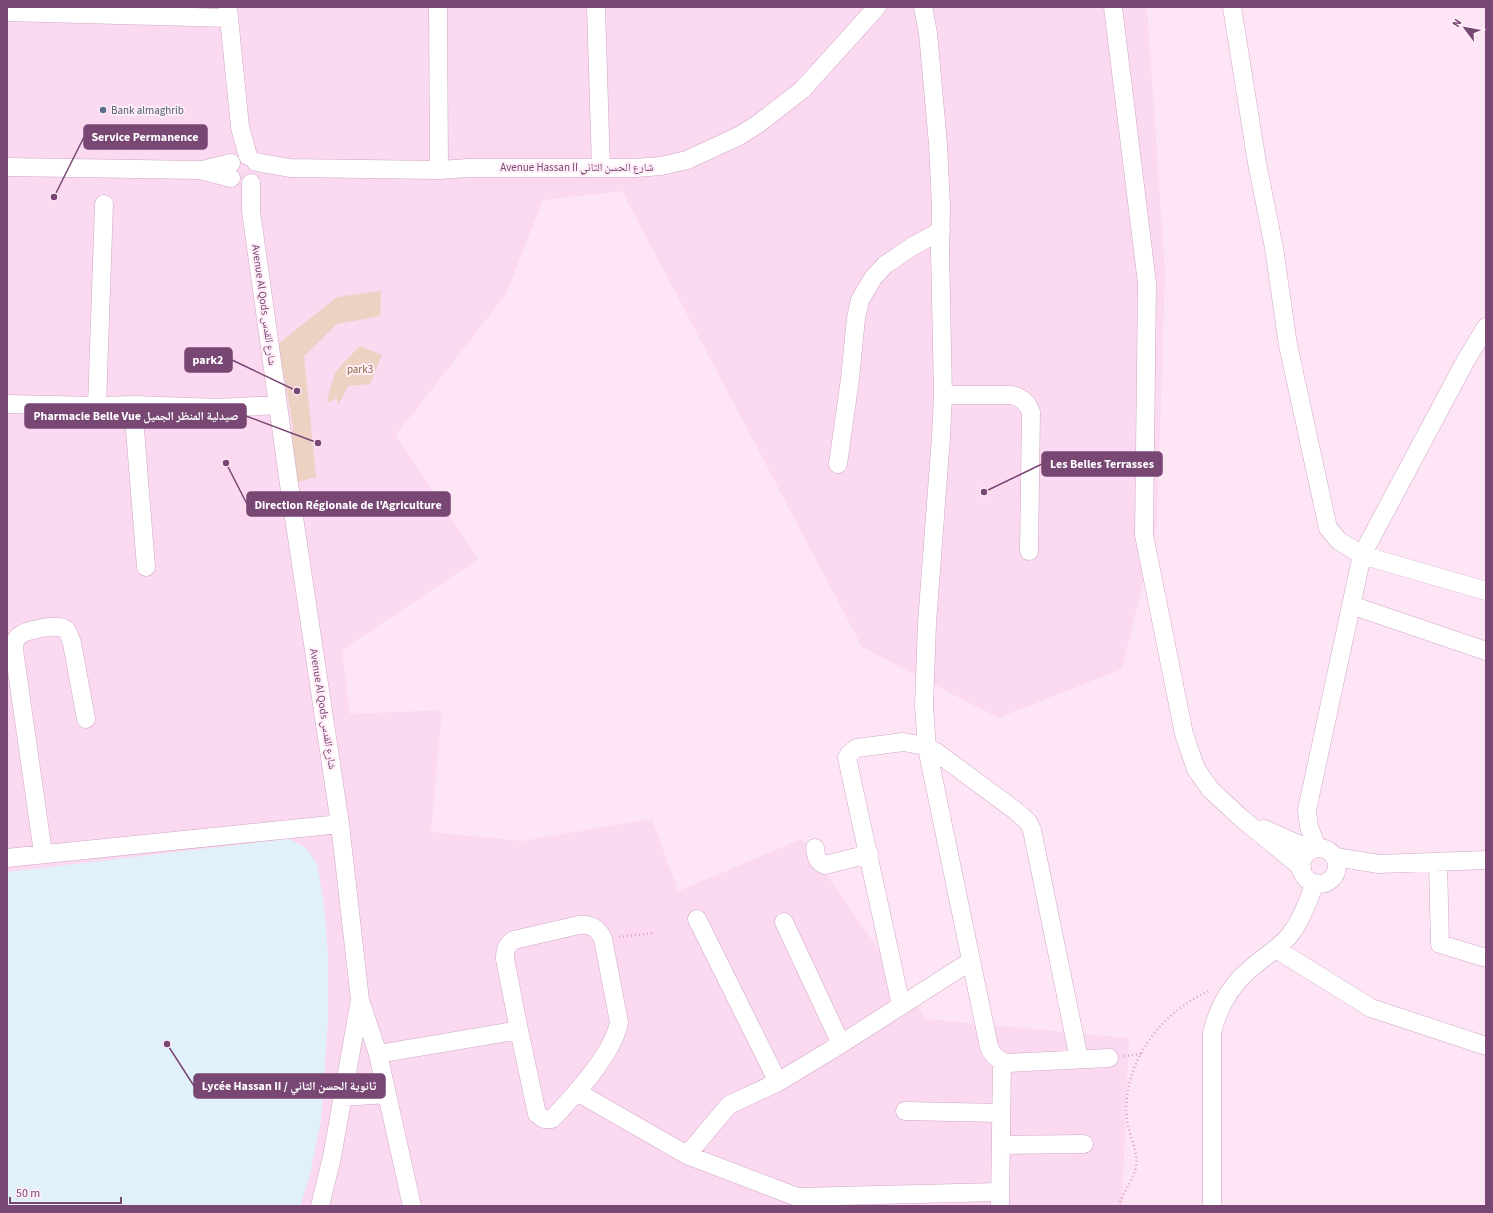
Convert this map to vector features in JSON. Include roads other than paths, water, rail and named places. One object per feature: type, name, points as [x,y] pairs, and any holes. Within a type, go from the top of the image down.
[{"type":"street","points":[[438,7],[439,170]]},
{"type":"street","points":[[596,7],[601,168]]},
{"type":"street","name":"Avenue Hassan II شارع الحسن الثاني","points":[[7,167],[200,170],[290,168],[439,170],[469,168],[635,168],[661,166],[699,155],[739,136],[758,124],[802,90],[877,7]]},
{"type":"street","points":[[923,7],[928,33],[934,86],[938,144],[941,207],[940,231],[943,395],[927,623],[924,706],[927,748],[989,1047],[992,1053],[1002,1062],[1008,1063],[1108,1058]]},
{"type":"street","points":[[1113,7],[1147,282],[1144,535],[1184,734],[1196,769],[1210,789],[1240,817],[1302,868]]},
{"type":"street","points":[[1232,7],[1257,163],[1274,248],[1288,345],[1328,528],[1339,542],[1362,555],[1486,591]]},
{"type":"street","points":[[7,12],[229,13]]},
{"type":"street","name":"Avenue Al Qods شارع القدس","points":[[229,13],[243,170],[251,211],[340,824],[360,1000],[344,1097],[320,1206]]},
{"type":"street","points":[[97,406],[104,204]]},
{"type":"street","points":[[838,464],[850,379],[856,318],[860,300],[872,278],[885,265],[913,246],[940,231]]},
{"type":"street","points":[[1314,849],[1306,810],[1362,555],[1466,360],[1486,327]]},
{"type":"street","points":[[943,395],[1012,395],[1021,398],[1028,405],[1031,412],[1029,551]]},
{"type":"street","points":[[7,404],[97,406],[133,405],[218,408],[278,405]]},
{"type":"street","points":[[133,405],[146,567]]},
{"type":"street","points":[[1351,605],[1486,651]]},
{"type":"street","points":[[43,853],[14,650],[14,643],[18,636],[42,628],[57,626],[64,628],[72,643],[86,719]]},
{"type":"street","points":[[901,1005],[869,854],[847,763],[849,754],[857,748],[903,742],[912,743],[936,752],[1016,811],[1028,822],[1032,830],[1079,1059]]},
{"type":"street","points":[[1240,817],[1314,849],[1324,849],[1331,852],[1335,857],[1337,871],[1333,877],[1321,884],[1308,880],[1304,875],[1302,868],[1302,861],[1305,855],[1314,849]]},
{"type":"street","points":[[7,858],[43,853],[340,824]]},
{"type":"street","points":[[815,848],[819,862],[824,865],[869,854]]},
{"type":"street","points":[[1335,857],[1380,864],[1486,860]]},
{"type":"street","points":[[1438,862],[1440,944],[1486,958]]},
{"type":"street","points":[[1333,877],[1380,864]]},
{"type":"street","points":[[1212,1206],[1212,1033],[1217,1015],[1226,998],[1248,970],[1276,949],[1289,935],[1299,919],[1314,883]]},
{"type":"street","points":[[697,919],[778,1082]]},
{"type":"street","points":[[784,922],[841,1044]]},
{"type":"street","points":[[585,925],[597,929],[603,939],[619,1022],[617,1033],[609,1048],[577,1092],[552,1119],[544,1119],[537,1114],[519,1030],[505,959],[505,951],[508,944],[514,940],[585,925]]},
{"type":"street","points":[[1276,949],[1371,1008],[1486,1046]]},
{"type":"street","points":[[687,1155],[729,1105],[778,1082],[841,1044],[971,961]]},
{"type":"street","points":[[360,1000],[378,1054],[412,1206]]},
{"type":"street","points":[[378,1054],[519,1030]]},
{"type":"street","points":[[577,1092],[687,1155],[797,1197],[1000,1199],[1002,1062]]},
{"type":"street","points":[[344,1097],[387,1094]]},
{"type":"street","points":[[905,1111],[1001,1113]]},
{"type":"street","points":[[1001,1145],[1084,1144]]},
{"type":"place","name":"Bank almaghrib","points":[[103,110]]},
{"type":"place","name":"Service Permanence","points":[[54,197]]},
{"type":"place","name":"park2","points":[[297,391]]},
{"type":"place","name":"Pharmacie Belle Vue صيدلية المنظر الجميل","points":[[318,443]]},
{"type":"place","name":"Direction Régionale de l'Agriculture","points":[[226,463]]},
{"type":"place","name":"Les Belles Terrasses","points":[[984,492]]},
{"type":"place","name":"Lycée Hassan II / ثانوية الحسن الثاني","points":[[167,1044]]},
{"type":"park label","name":"park3","points":[[360,369]]}]
